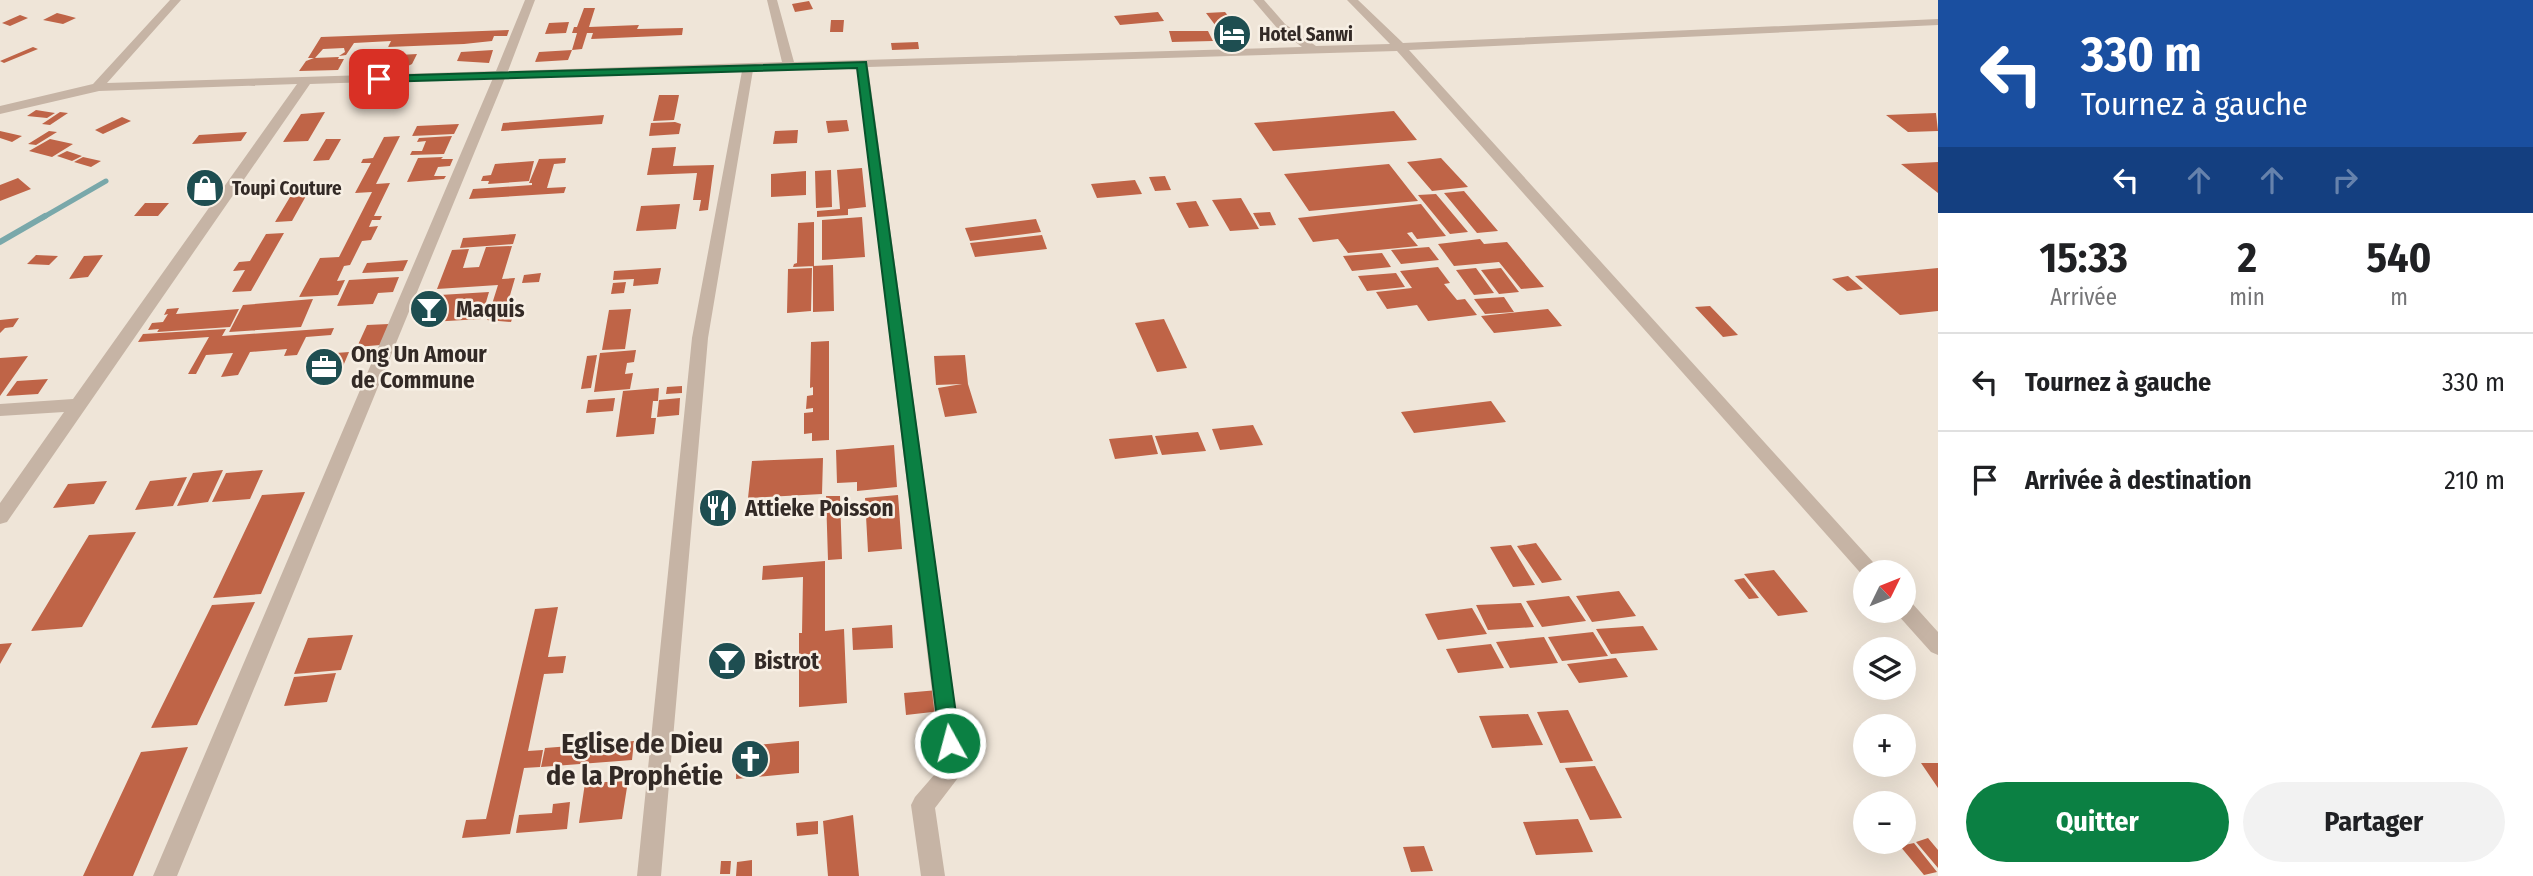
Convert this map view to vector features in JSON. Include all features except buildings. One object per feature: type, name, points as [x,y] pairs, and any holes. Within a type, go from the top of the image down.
[{"type":"street","points":[[0,110],[39,99],[86,91],[97,86],[176,0]]},
{"type":"street","points":[[164,876],[390,335],[415,286],[440,215],[503,74],[530,0]]},
{"type":"street","points":[[772,0],[789,67]]},
{"type":"street","points":[[1258,0],[1281,26],[1313,49]]},
{"type":"street","points":[[1352,0],[1400,47],[1861,560]]},
{"type":"street","points":[[97,86],[305,82],[1400,47],[1938,22]]},
{"type":"street","points":[[862,64],[953,770],[923,805],[933,876]]},
{"type":"street","points":[[649,876],[700,338],[748,68]]},
{"type":"street","points":[[0,517],[305,82]]},
{"type":"street","points":[[0,410],[78,405]]},
{"type":"street","points":[[1916,621],[1938,646]]},
{"type":"waterway","points":[[42,218],[106,181]]},
{"type":"waterway","points":[[0,242],[45,216]]},
{"type":"place","name":"Hotel Sanwi","points":[[1232,34]]},
{"type":"place","name":"Toupi Couture","points":[[205,188]]},
{"type":"place","name":"Maquis","points":[[429,309]]},
{"type":"place","name":"Ong Un Amour de Commune","points":[[324,367]]},
{"type":"place","name":"Attieke Poisson","points":[[718,508]]},
{"type":"place","name":"Bistrot","points":[[727,661]]},
{"type":"place","name":"Eglise de Dieu de la Prophétie","points":[[750,759]]},
{"type":"route","points":[[379,79],[862,64],[950,743]]}]
